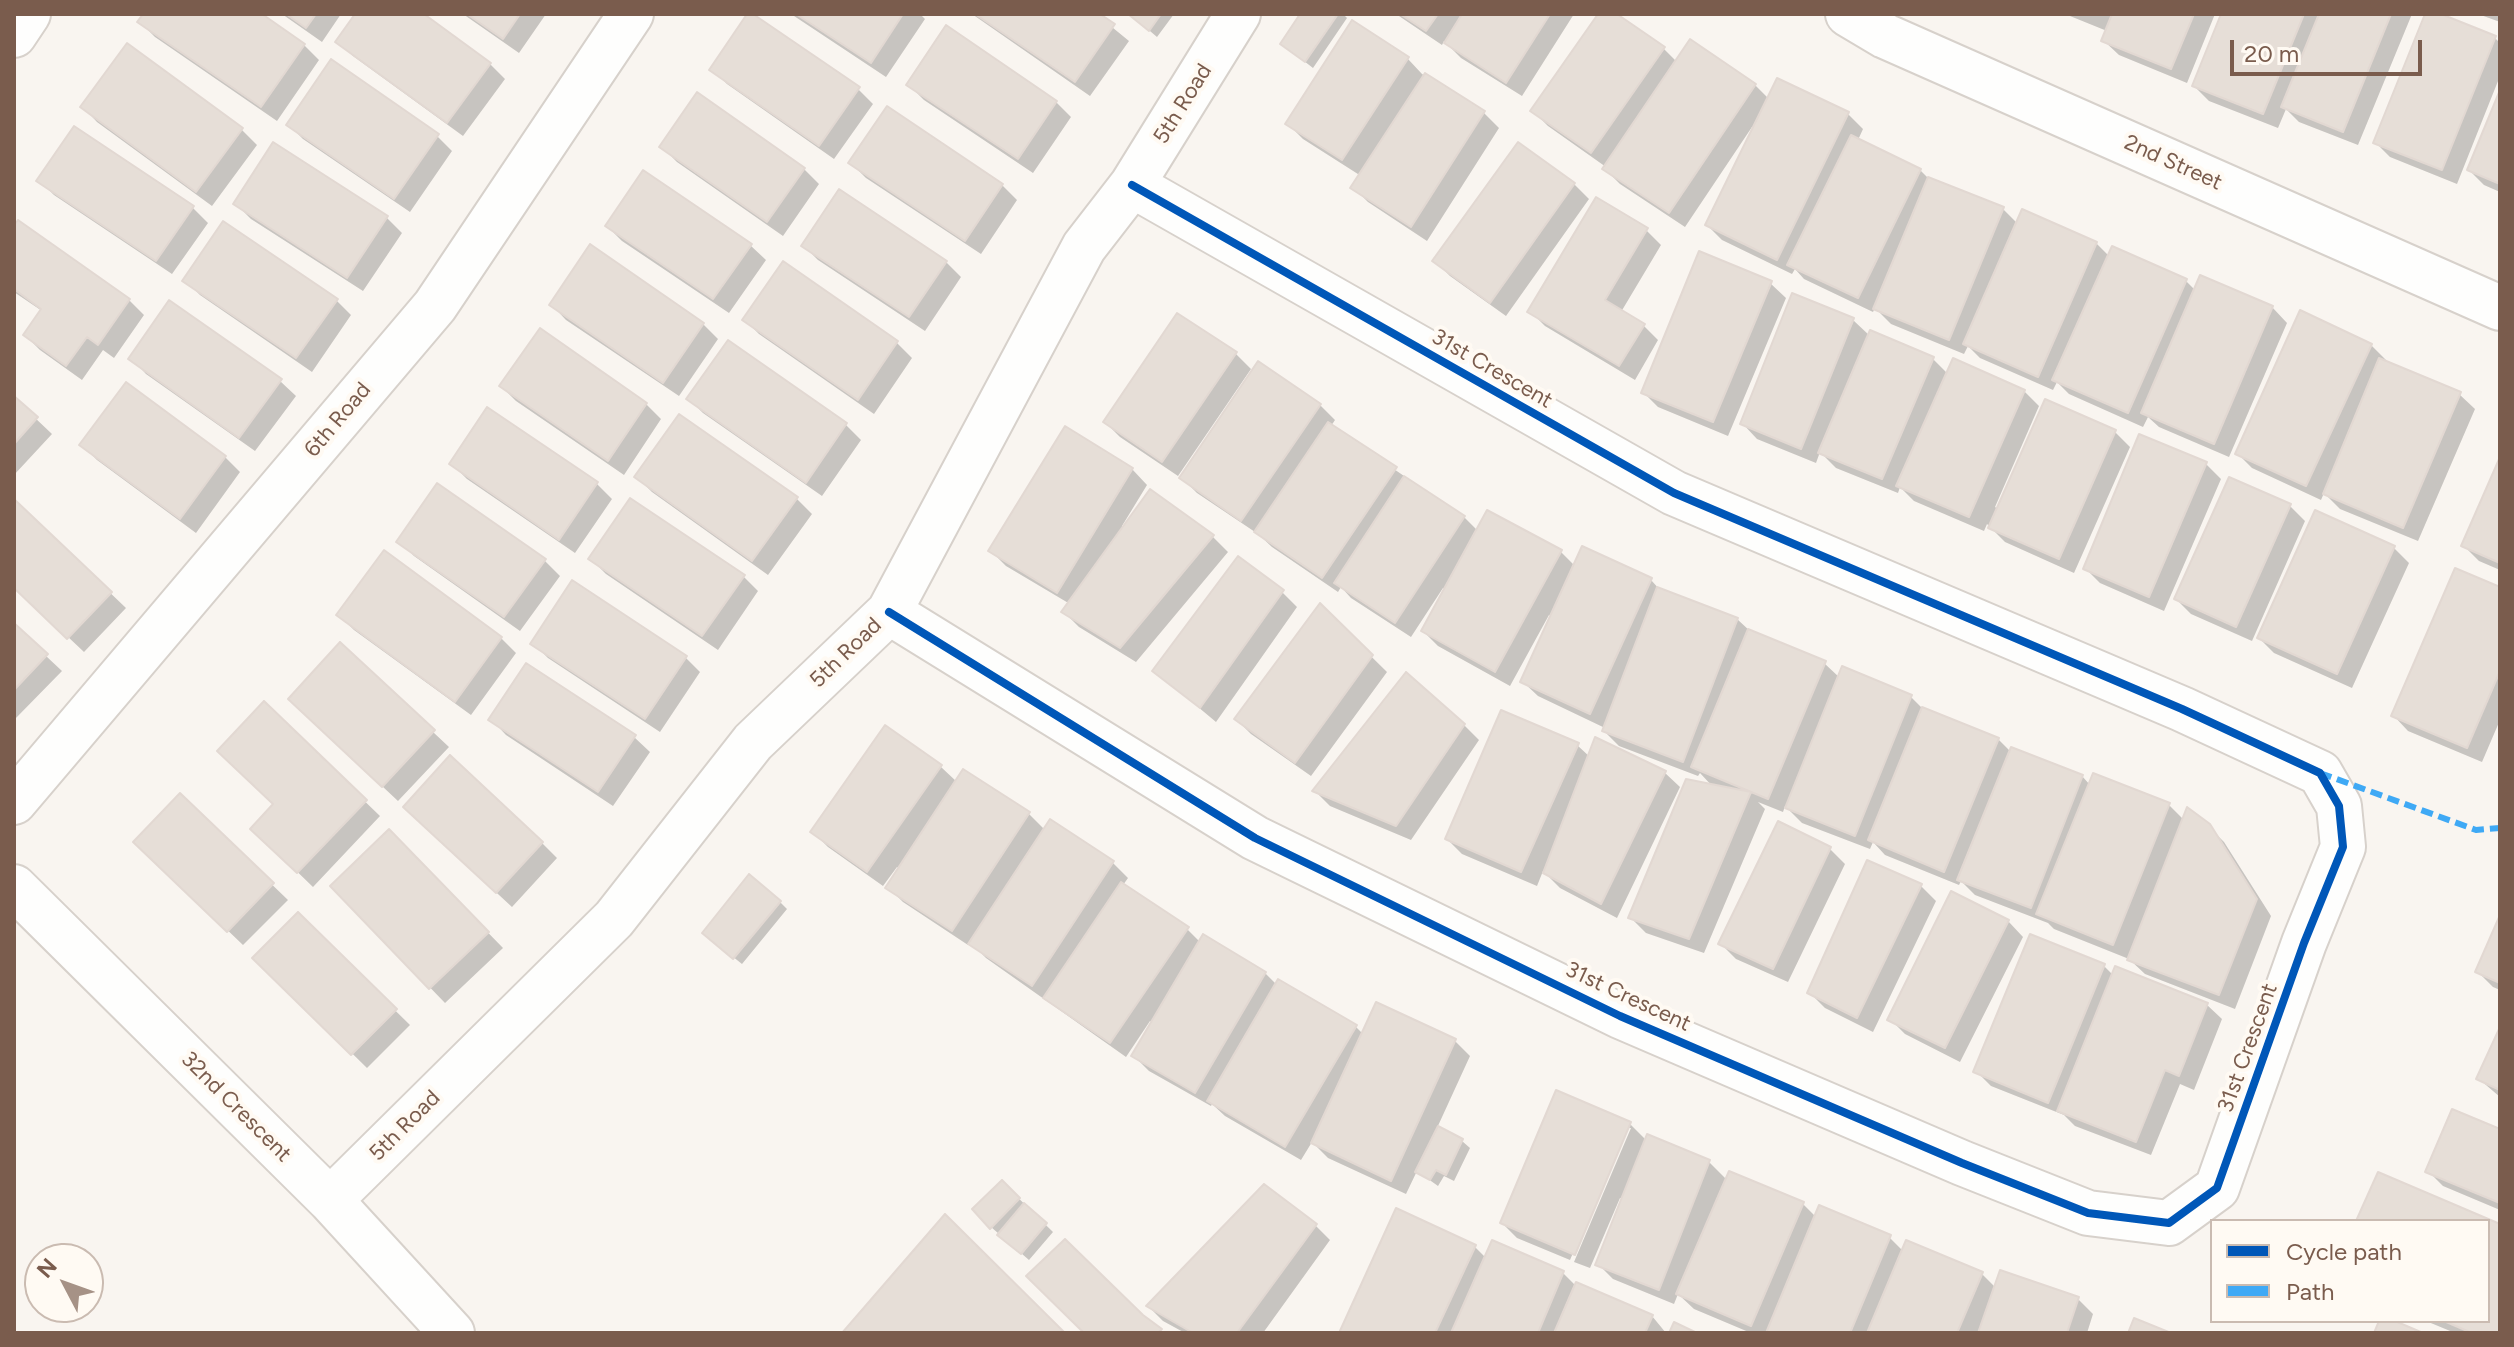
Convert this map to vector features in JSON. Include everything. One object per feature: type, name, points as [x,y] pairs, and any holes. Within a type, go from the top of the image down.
[{"type":"street","points":[[14,35],[28,14]]},
{"type":"street","name":"6th Road","points":[[14,802],[435,306],[631,14]]},
{"type":"street","name":"5th Road","points":[[330,1200],[614,919],[753,742],[889,612],[1084,247],[1132,185],[1238,14]]},
{"type":"street","name":"2nd Street","points":[[1848,14],[1885,36],[2500,308]]},
{"type":"street","name":"31st Crescent","points":[[889,612],[1255,838],[1620,1016],[1962,1163],[2088,1213],[2169,1223],[2217,1188],[2304,943],[2343,847],[2339,806],[2320,773],[2182,709],[1674,493],[1132,185]]},
{"type":"street","name":"32nd Crescent","points":[[14,887],[330,1200],[452,1333]]},
{"type":"building","points":[[143,14],[262,14],[305,44],[261,107],[137,22]]},
{"type":"building","points":[[286,14],[316,14],[306,28]]},
{"type":"building","points":[[355,14],[424,14],[491,63],[447,123],[335,42]]},
{"type":"building","points":[[467,14],[520,14],[503,39]]},
{"type":"building","points":[[747,14],[753,14],[860,87],[819,146],[709,70]]},
{"type":"building","points":[[796,14],[903,14],[871,63]]},
{"type":"building","points":[[975,14],[1100,14],[1115,24],[1075,82]]},
{"type":"building","points":[[1128,14],[1161,14],[1149,31]]},
{"type":"building","points":[[1300,14],[1338,14],[1305,62],[1280,44]]},
{"type":"building","points":[[1400,14],[1438,14],[1426,31]]},
{"type":"building","points":[[1462,14],[1550,14],[1506,83],[1444,43]]},
{"type":"building","points":[[1598,14],[1617,14],[1665,47],[1591,153],[1530,111]]},
{"type":"building","points":[[2112,14],[2194,14],[2171,69],[2101,41]]},
{"type":"building","points":[[2221,14],[2304,14],[2263,114],[2192,86]]},
{"type":"building","points":[[2319,14],[2391,14],[2343,132],[2281,107]]},
{"type":"building","points":[[2425,14],[2441,14],[2496,36],[2442,170],[2373,143]]},
{"type":"building","points":[[1352,20],[1409,57],[1342,160],[1285,124]]},
{"type":"building","points":[[946,25],[1057,101],[1018,159],[906,85]]},
{"type":"building","points":[[1690,39],[1756,84],[1669,213],[1602,169]]},
{"type":"building","points":[[127,43],[243,128],[196,192],[80,107]]},
{"type":"building","points":[[331,59],[439,134],[394,199],[286,125]]},
{"type":"building","points":[[1425,73],[1485,111],[1411,227],[1350,188]]},
{"type":"building","points":[[1777,78],[1849,112],[1777,260],[1705,225]]},
{"type":"building","points":[[2500,90],[2500,184],[2467,170]]},
{"type":"building","points":[[697,92],[805,168],[767,222],[659,147]]},
{"type":"building","points":[[887,106],[1003,184],[965,241],[848,163]]},
{"type":"building","points":[[74,126],[194,206],[156,261],[36,181]]},
{"type":"building","points":[[1851,135],[1921,169],[1858,298],[1787,265]]},
{"type":"building","points":[[273,142],[388,216],[347,278],[233,204]]},
{"type":"building","points":[[1518,142],[1575,183],[1490,303],[1432,261]]},
{"type":"building","points":[[643,170],[752,244],[713,299],[605,226]]},
{"type":"building","points":[[1928,177],[2004,207],[1949,340],[1873,309]]},
{"type":"building","points":[[839,189],[947,261],[909,317],[801,246]]},
{"type":"building","points":[[1596,197],[1648,228],[1605,300],[1645,324],[1619,366],[1527,312]]},
{"type":"building","points":[[2022,209],[2097,242],[2038,377],[1963,344]]},
{"type":"building","points":[[18,220],[130,299],[98,345],[87,337],[66,366],[23,335],[41,309],[14,289],[14,225]]},
{"type":"building","points":[[223,221],[338,299],[296,358],[182,281]]},
{"type":"building","points":[[590,244],[704,323],[663,383],[549,305]]},
{"type":"building","points":[[2112,246],[2187,279],[2128,413],[2052,380]]},
{"type":"building","points":[[1699,251],[1772,281],[1713,422],[1641,393]]},
{"type":"building","points":[[783,261],[898,341],[858,400],[742,320]]},
{"type":"building","points":[[2200,275],[2273,306],[2214,444],[2141,413]]},
{"type":"building","points":[[1792,293],[1854,318],[1801,449],[1740,424]]},
{"type":"building","points":[[169,300],[282,379],[239,438],[128,359]]},
{"type":"building","points":[[2300,310],[2372,344],[2306,486],[2235,454]]},
{"type":"building","points":[[1177,313],[1237,352],[1162,462],[1103,422]]},
{"type":"building","points":[[540,328],[647,403],[608,461],[499,386]]},
{"type":"building","points":[[1870,330],[1934,357],[1882,479],[1818,453]]},
{"type":"building","points":[[728,340],[847,423],[806,483],[686,399]]},
{"type":"building","points":[[1953,358],[2025,390],[1969,517],[1896,486]]},
{"type":"building","points":[[2379,358],[2461,392],[2403,528],[2323,494]]},
{"type":"building","points":[[1258,361],[1321,404],[1241,521],[1179,478]]},
{"type":"building","points":[[126,382],[226,456],[180,519],[79,445]]},
{"type":"building","points":[[14,396],[38,417],[14,444]]},
{"type":"building","points":[[2045,399],[2116,430],[2059,559],[1988,528]]},
{"type":"building","points":[[487,407],[598,482],[559,540],[449,464]]},
{"type":"building","points":[[679,414],[798,497],[752,561],[634,477]]},
{"type":"building","points":[[1328,422],[1397,467],[1322,578],[1254,532]]},
{"type":"building","points":[[1065,426],[1133,468],[1057,593],[988,551]]},
{"type":"building","points":[[2139,434],[2207,462],[2149,597],[2083,569]]},
{"type":"building","points":[[2500,457],[2500,563],[2461,546]]},
{"type":"building","points":[[1404,476],[1465,516],[1395,623],[1334,583]]},
{"type":"building","points":[[2229,477],[2291,504],[2236,627],[2174,599]]},
{"type":"building","points":[[437,483],[546,559],[504,617],[396,542]]},
{"type":"building","points":[[1150,489],[1214,535],[1120,648],[1061,612]]},
{"type":"building","points":[[630,498],[745,575],[702,636],[588,559]]},
{"type":"building","points":[[14,499],[112,592],[67,639],[14,588]]},
{"type":"building","points":[[1487,510],[1562,550],[1495,672],[1421,631]]},
{"type":"building","points":[[2315,510],[2395,546],[2337,674],[2257,638]]},
{"type":"building","points":[[1582,546],[1652,578],[1590,714],[1520,682]]},
{"type":"building","points":[[384,550],[502,637],[455,702],[336,615]]},
{"type":"building","points":[[1238,556],[1284,590],[1200,708],[1152,671]]},
{"type":"building","points":[[2455,568],[2500,587],[2500,671],[2467,748],[2391,716]]},
{"type":"building","points":[[572,580],[687,656],[645,719],[530,644]]},
{"type":"building","points":[[1657,587],[1738,618],[1683,762],[1602,731]]},
{"type":"building","points":[[1320,603],[1373,655],[1295,763],[1234,719]]},
{"type":"building","points":[[14,623],[48,654],[14,690]]},
{"type":"building","points":[[1748,629],[1826,661],[1768,799],[1691,767]]},
{"type":"building","points":[[340,642],[435,730],[382,787],[288,699]]},
{"type":"building","points":[[526,663],[636,735],[598,792],[488,720]]},
{"type":"building","points":[[1842,666],[1912,695],[1855,836],[1785,808]]},
{"type":"building","points":[[1406,672],[1465,724],[1396,826],[1312,791]]},
{"type":"building","points":[[264,701],[367,800],[297,873],[250,829],[273,804],[217,751]]},
{"type":"building","points":[[1922,707],[1999,738],[1944,872],[1868,840]]},
{"type":"building","points":[[1501,710],[1579,743],[1521,872],[1445,839]]},
{"type":"building","points":[[885,725],[942,765],[867,872],[810,832]]},
{"type":"building","points":[[1595,737],[1666,771],[1601,904],[1543,873]]},
{"type":"building","points":[[2011,747],[2083,775],[2031,908],[1957,880]]},
{"type":"building","points":[[450,755],[543,842],[496,893],[403,807]]},
{"type":"building","points":[[963,769],[1030,812],[952,931],[885,888]]},
{"type":"building","points":[[2093,773],[2170,803],[2113,945],[2036,914]]},
{"type":"building","points":[[1686,779],[1751,792],[1689,939],[1628,918]]},
{"type":"building","points":[[180,793],[274,883],[227,932],[133,842]]},
{"type":"building","points":[[2187,807],[2210,824],[2257,899],[2219,995],[2127,960]]},
{"type":"building","points":[[1050,819],[1114,861],[1032,986],[968,944]]},
{"type":"building","points":[[1778,821],[1831,847],[1773,969],[1718,944]]},
{"type":"building","points":[[389,829],[489,932],[429,989],[330,886]]},
{"type":"building","points":[[1867,860],[1922,884],[1857,1018],[1807,993]]},
{"type":"building","points":[[749,874],[781,901],[733,959],[702,933]]},
{"type":"building","points":[[1121,882],[1189,927],[1110,1043],[1043,998]]},
{"type":"building","points":[[1951,891],[2009,920],[1945,1048],[1887,1020]]},
{"type":"building","points":[[298,912],[397,1009],[351,1055],[252,958]]},
{"type":"building","points":[[2500,915],[2500,983],[2475,972]]},
{"type":"building","points":[[1203,934],[1266,972],[1195,1093],[1131,1056]]},
{"type":"building","points":[[2030,934],[2105,964],[2048,1103],[1973,1072]]},
{"type":"building","points":[[2115,966],[2208,1003],[2179,1076],[2165,1070],[2136,1142],[2057,1111]]},
{"type":"building","points":[[1278,979],[1357,1025],[1285,1147],[1207,1101]]},
{"type":"building","points":[[1376,1002],[1456,1039],[1391,1181],[1311,1143]]},
{"type":"building","points":[[2500,1027],[2500,1090],[2476,1079]]},
{"type":"building","points":[[1556,1090],[1631,1122],[1575,1255],[1500,1223]]},
{"type":"building","points":[[2452,1109],[2500,1129],[2500,1203],[2425,1172]]},
{"type":"building","points":[[1438,1126],[1463,1139],[1446,1175],[1436,1170],[1430,1180],[1415,1172]]},
{"type":"building","points":[[1647,1134],[1710,1160],[1659,1290],[1595,1265]]},
{"type":"building","points":[[1729,1171],[1804,1202],[1751,1326],[1676,1294]]},
{"type":"building","points":[[2378,1172],[2488,1219],[2357,1219]]},
{"type":"building","points":[[1002,1180],[1020,1198],[990,1229],[972,1209]]},
{"type":"building","points":[[1264,1184],[1317,1224],[1237,1333],[1193,1333],[1146,1306]]},
{"type":"building","points":[[1024,1203],[1047,1223],[1021,1254],[997,1235]]},
{"type":"building","points":[[1819,1205],[1891,1235],[1850,1333],[1766,1333]]},
{"type":"building","points":[[1396,1208],[1476,1245],[1435,1333],[1339,1333]]},
{"type":"building","points":[[945,1214],[1065,1333],[842,1333]]},
{"type":"building","points":[[2490,1220],[2500,1224],[2500,1333],[2472,1333],[2449,1323],[2490,1323]]},
{"type":"building","points":[[1065,1239],[1143,1315],[1162,1329],[1158,1333],[1084,1333],[1026,1276]]},
{"type":"building","points":[[1492,1240],[1564,1271],[1538,1333],[1451,1333]]},
{"type":"building","points":[[1906,1240],[1983,1272],[1957,1333],[1867,1333]]},
{"type":"building","points":[[2000,1270],[2079,1297],[2067,1333],[1978,1333]]},
{"type":"building","points":[[1576,1282],[1653,1315],[1645,1333],[1554,1333]]},
{"type":"building","points":[[2134,1318],[2171,1333],[2128,1333]]},
{"type":"building","points":[[1674,1322],[1697,1333],[1669,1333]]},
{"type":"building","points":[[2378,1323],[2400,1323],[2423,1333],[2374,1333]]},
{"type":"marked path","points":[[2320,773],[2476,830],[2500,828]]},
{"type":"cycle path","points":[[889,612],[1255,838],[1620,1016],[1962,1163],[2088,1213],[2169,1223],[2217,1188],[2304,943],[2343,847],[2339,806],[2320,773],[2182,709],[1674,493],[1132,185]]}]
